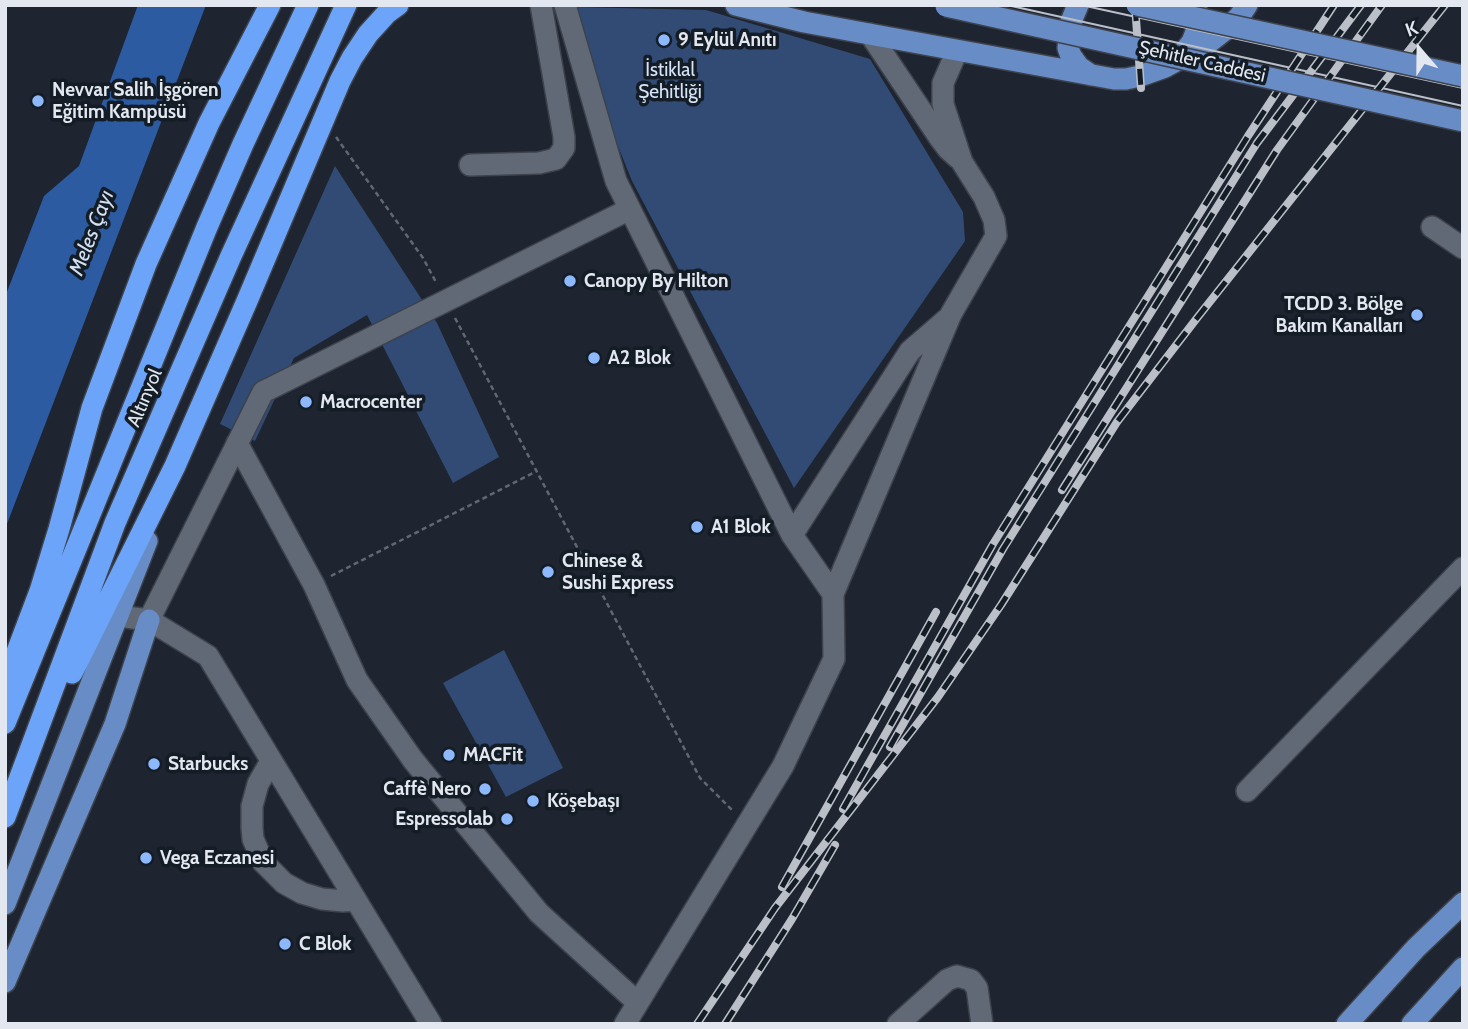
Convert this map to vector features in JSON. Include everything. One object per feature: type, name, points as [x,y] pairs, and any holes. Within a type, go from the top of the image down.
[{"type":"highway","points":[[8,716],[15,657],[48,566],[97,395],[146,264],[209,123],[270,5]]},
{"type":"highway","name":"Altınyol","points":[[8,716],[207,227],[308,5]]},
{"type":"highway","name":"Altınyol","points":[[5,817],[115,523],[231,256],[346,5]]},
{"type":"highway","points":[[22,774],[175,466],[352,58],[387,12],[398,5]]},
{"type":"main road","points":[[736,5],[804,22],[1114,79],[1133,78],[1165,67],[1207,44],[1239,17],[1247,5]]},
{"type":"main road","points":[[1079,5],[1070,24],[1069,48],[1079,68],[1097,77]]},
{"type":"main road","points":[[1137,5],[1463,76]]},
{"type":"main road","points":[[1175,61],[1184,54],[1195,36],[1198,23],[1195,5]]},
{"type":"main road","name":"Şehitler Caddesi","points":[[944,6],[1463,121]]},
{"type":"main road","points":[[5,904],[175,466]]},
{"type":"main road","points":[[5,982],[115,724],[149,620]]},
{"type":"main road","points":[[1347,1024],[1416,948],[1463,902]]},
{"type":"main road","points":[[1412,1024],[1463,968]]},
{"type":"street","points":[[470,165],[538,163],[556,159],[564,148],[541,5]]},
{"type":"street","points":[[565,5],[616,181],[792,535],[833,594]]},
{"type":"street","points":[[870,34],[939,137],[962,162]]},
{"type":"street","points":[[237,443],[314,585],[357,680],[413,760],[627,1017],[783,766],[834,659],[833,594],[951,314],[996,236],[994,219],[962,162],[943,104],[943,83],[957,51]]},
{"type":"street","points":[[149,620],[263,392],[630,209]]},
{"type":"street","points":[[1432,228],[1463,248]]},
{"type":"street","points":[[792,535],[910,351],[951,314]]},
{"type":"street","points":[[1247,791],[1463,568]]},
{"type":"street","points":[[118,616],[149,620],[208,656],[431,1024]]},
{"type":"street","points":[[271,761],[258,784],[252,806],[253,838],[263,862],[284,883],[302,893],[322,900],[356,900]]},
{"type":"street","points":[[898,1024],[947,980],[957,976],[971,980],[978,988],[982,1024]]},
{"type":"path","points":[[324,120],[423,258],[700,778],[747,824]]},
{"type":"path","points":[[314,585],[537,471]]},
{"type":"green space","name":"İstiklal Şehitliği","points":[[574,7],[706,10],[870,59],[963,212],[965,241],[794,488],[632,181],[597,94]]},
{"type":"green space","points":[[335,166],[437,323],[499,457],[453,483],[367,315],[294,358],[255,441],[220,424]]},
{"type":"green space","points":[[504,650],[563,768],[506,797],[443,683]]},
{"type":"water","name":"Meles Çayı","points":[[138,5],[206,5],[5,529],[5,297],[44,196],[79,166]]},
{"type":"tram line","points":[[1007,5],[1463,106]]},
{"type":"tram line","points":[[1081,5],[1463,88]]},
{"type":"railway","points":[[1135,5],[1141,88]]},
{"type":"railway","points":[[843,809],[993,544],[1248,136],[1334,5]]},
{"type":"railway","points":[[890,747],[1003,549],[1257,143],[1361,5]]},
{"type":"railway","points":[[1062,490],[1277,150],[1382,5]]},
{"type":"railway","points":[[697,1024],[775,908],[938,697],[1001,605],[1117,422],[1445,5]]},
{"type":"railway","points":[[782,887],[936,612]]},
{"type":"railway","points":[[725,1024],[792,919],[835,845]]},
{"type":"place","name":"9 Eylül Anıtı","points":[[664,40]]},
{"type":"place","name":"Nevvar Salih İşgören Eğitim Kampüsü","points":[[38,101]]},
{"type":"place","name":"Canopy By Hilton","points":[[570,281]]},
{"type":"place","name":"TCDD 3. Bölge Bakım Kanalları","points":[[1417,315]]},
{"type":"place","name":"A2 Blok","points":[[594,358]]},
{"type":"place","name":"Macrocenter","points":[[306,402]]},
{"type":"place","name":"A1 Blok","points":[[697,527]]},
{"type":"place","name":"Chinese & Sushi Express","points":[[548,572]]},
{"type":"place","name":"MACFit","points":[[449,755]]},
{"type":"place","name":"Starbucks","points":[[154,764]]},
{"type":"place","name":"Caffè Nero","points":[[485,789]]},
{"type":"place","name":"Köşebaşı","points":[[533,801]]},
{"type":"place","name":"Espressolab","points":[[507,819]]},
{"type":"place","name":"Vega Eczanesi","points":[[146,858]]},
{"type":"place","name":"C Blok","points":[[285,944]]}]
